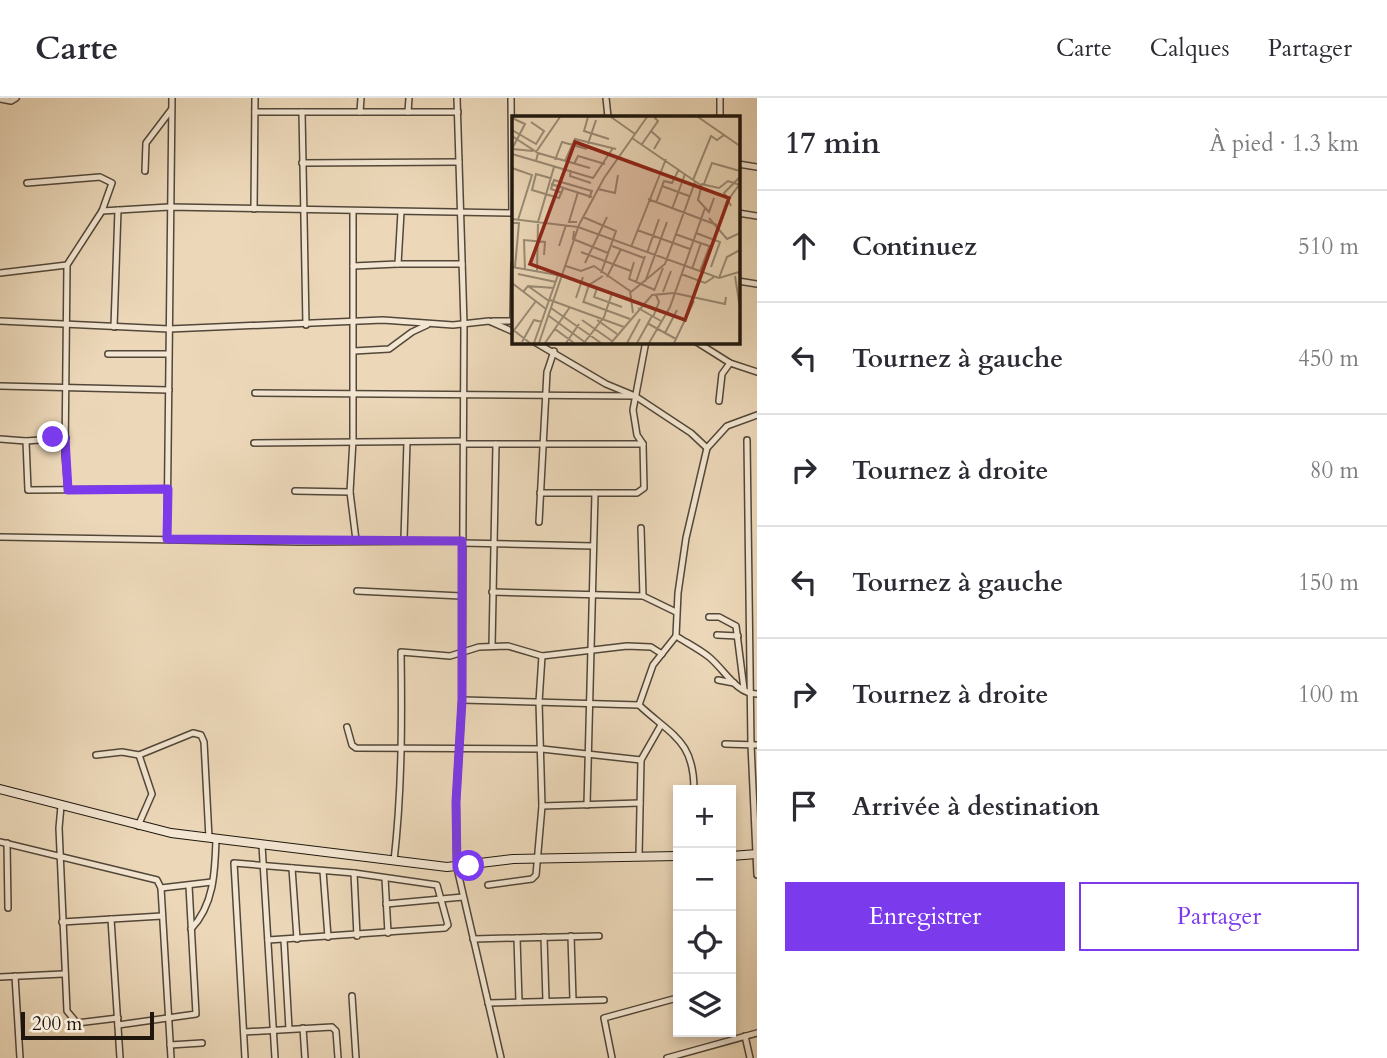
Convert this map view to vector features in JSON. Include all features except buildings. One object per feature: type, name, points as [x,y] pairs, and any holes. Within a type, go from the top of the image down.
[{"type":"street","points":[[2,101],[16,98]]},
{"type":"street","points":[[167,539],[172,98]]},
{"type":"street","points":[[254,209],[255,98]]},
{"type":"street","points":[[360,98],[360,112]]},
{"type":"street","points":[[408,112],[409,98]]},
{"type":"street","points":[[457,98],[464,324],[462,700],[456,802],[457,868],[501,1058]]},
{"type":"street","points":[[512,98],[512,116]]},
{"type":"street","points":[[606,98],[608,116]]},
{"type":"street","points":[[720,98],[720,116]]},
{"type":"street","points":[[145,171],[146,143],[171,110]]},
{"type":"street","points":[[255,112],[458,112]]},
{"type":"street","points":[[302,112],[306,325]]},
{"type":"street","points":[[302,163],[459,162]]},
{"type":"street","points":[[27,183],[107,178],[112,183],[102,211],[67,265],[65,438],[68,490]]},
{"type":"street","points":[[102,211],[169,207],[354,213],[512,213]]},
{"type":"street","points":[[114,327],[118,211]]},
{"type":"street","points":[[398,264],[401,212]]},
{"type":"street","points":[[354,213],[354,440],[350,492],[356,540]]},
{"type":"street","points":[[353,266],[462,264]]},
{"type":"street","points":[[0,273],[50,270],[67,265]]},
{"type":"street","points":[[0,321],[169,329],[383,320],[430,324],[512,321]]},
{"type":"street","points":[[489,321],[512,331]]},
{"type":"street","points":[[354,351],[388,349],[412,332],[430,324]]},
{"type":"street","points":[[537,343],[606,384],[635,396],[691,433],[707,448]]},
{"type":"street","points":[[540,493],[637,493],[644,488],[643,444],[634,420],[635,396],[646,343]]},
{"type":"street","points":[[698,343],[730,363],[757,372]]},
{"type":"street","points":[[539,522],[547,372],[554,351]]},
{"type":"street","points":[[108,354],[168,355]]},
{"type":"street","points":[[719,401],[722,374],[730,363]]},
{"type":"street","points":[[0,387],[169,390]]},
{"type":"street","points":[[255,393],[635,396]]},
{"type":"street","points":[[639,705],[645,683],[676,636],[676,612],[686,538],[707,448],[727,426],[757,415]]},
{"type":"street","points":[[0,439],[26,441],[65,438]]},
{"type":"street","points":[[254,443],[354,440],[542,445],[643,444]]},
{"type":"street","points":[[747,440],[754,550],[757,875]]},
{"type":"street","points":[[26,441],[28,490],[168,489]]},
{"type":"street","points":[[404,539],[407,442]]},
{"type":"street","points":[[492,646],[496,444]]},
{"type":"street","points":[[748,486],[757,484]]},
{"type":"street","points":[[295,491],[350,492]]},
{"type":"street","points":[[587,805],[595,493]]},
{"type":"street","points":[[641,528],[643,596]]},
{"type":"street","points":[[0,537],[301,542],[404,539],[593,546]]},
{"type":"street","points":[[357,591],[461,596]]},
{"type":"street","points":[[492,592],[643,596],[676,612]]},
{"type":"street","points":[[709,617],[734,624],[738,636],[744,689]]},
{"type":"street","points":[[717,635],[738,636]]},
{"type":"street","points":[[676,636],[712,659],[733,683]]},
{"type":"street","points":[[394,861],[401,805],[400,748],[404,689],[401,652],[450,656],[492,646],[508,646],[542,656],[650,647],[662,654]]},
{"type":"street","points":[[488,885],[535,877],[542,806],[539,702],[542,656]]},
{"type":"street","points":[[718,680],[733,683],[754,694]]},
{"type":"street","points":[[462,700],[639,705],[691,756],[694,785]]},
{"type":"street","points":[[639,856],[641,760],[661,725]]},
{"type":"street","points":[[347,727],[352,745],[356,748],[542,749],[641,760]]},
{"type":"street","points":[[96,755],[122,751],[139,755],[193,733],[201,735],[204,742],[213,839],[212,882],[206,909],[191,929]]},
{"type":"street","points":[[724,744],[754,745]]},
{"type":"street","points":[[138,826],[152,794],[139,755]]},
{"type":"street","points":[[0,789],[138,826],[213,839],[457,868],[496,860],[673,856]]},
{"type":"street","points":[[542,806],[640,803]]},
{"type":"street","points":[[61,806],[63,974],[67,1011],[72,1020],[77,1023],[118,1022],[169,1019],[196,1014],[189,887]]},
{"type":"street","points":[[0,842],[157,880],[161,888],[171,1058]]},
{"type":"street","points":[[7,843],[8,908]]},
{"type":"street","points":[[262,845],[275,1058]]},
{"type":"street","points":[[736,856],[756,854]]},
{"type":"street","points":[[245,1058],[233,866],[237,862],[354,873],[437,886],[443,900],[447,927],[357,936],[268,940]]},
{"type":"street","points":[[292,868],[297,939]]},
{"type":"street","points":[[323,871],[327,937]]},
{"type":"street","points":[[354,873],[357,936]]},
{"type":"street","points":[[385,878],[388,933]]},
{"type":"street","points":[[161,888],[189,887],[212,882]]},
{"type":"street","points":[[386,904],[463,897]]},
{"type":"street","points":[[62,922],[162,916]]},
{"type":"street","points":[[111,919],[120,1058]]},
{"type":"street","points":[[571,936],[573,1000]]},
{"type":"street","points":[[473,939],[599,936]]},
{"type":"street","points":[[517,937],[519,1002]]},
{"type":"street","points":[[544,937],[546,1001]]},
{"type":"street","points":[[284,940],[289,1029]]},
{"type":"street","points":[[0,977],[63,974]]},
{"type":"street","points":[[15,976],[20,1058]]},
{"type":"street","points":[[352,996],[356,1058]]},
{"type":"street","points":[[612,1058],[606,1017],[673,999]]},
{"type":"street","points":[[488,1003],[604,1000]]},
{"type":"street","points":[[303,1028],[305,1058]]},
{"type":"street","points":[[244,1032],[335,1028],[338,1058]]},
{"type":"street","points":[[667,1058],[687,1055],[757,1033]]},
{"type":"street","points":[[744,1036],[750,1058]]},
{"type":"street","points":[[170,1045],[202,1043]]},
{"type":"route","points":[[53,437],[65,438],[68,490],[168,489],[167,539],[462,541],[462,700],[456,802],[457,868],[469,866]]}]
